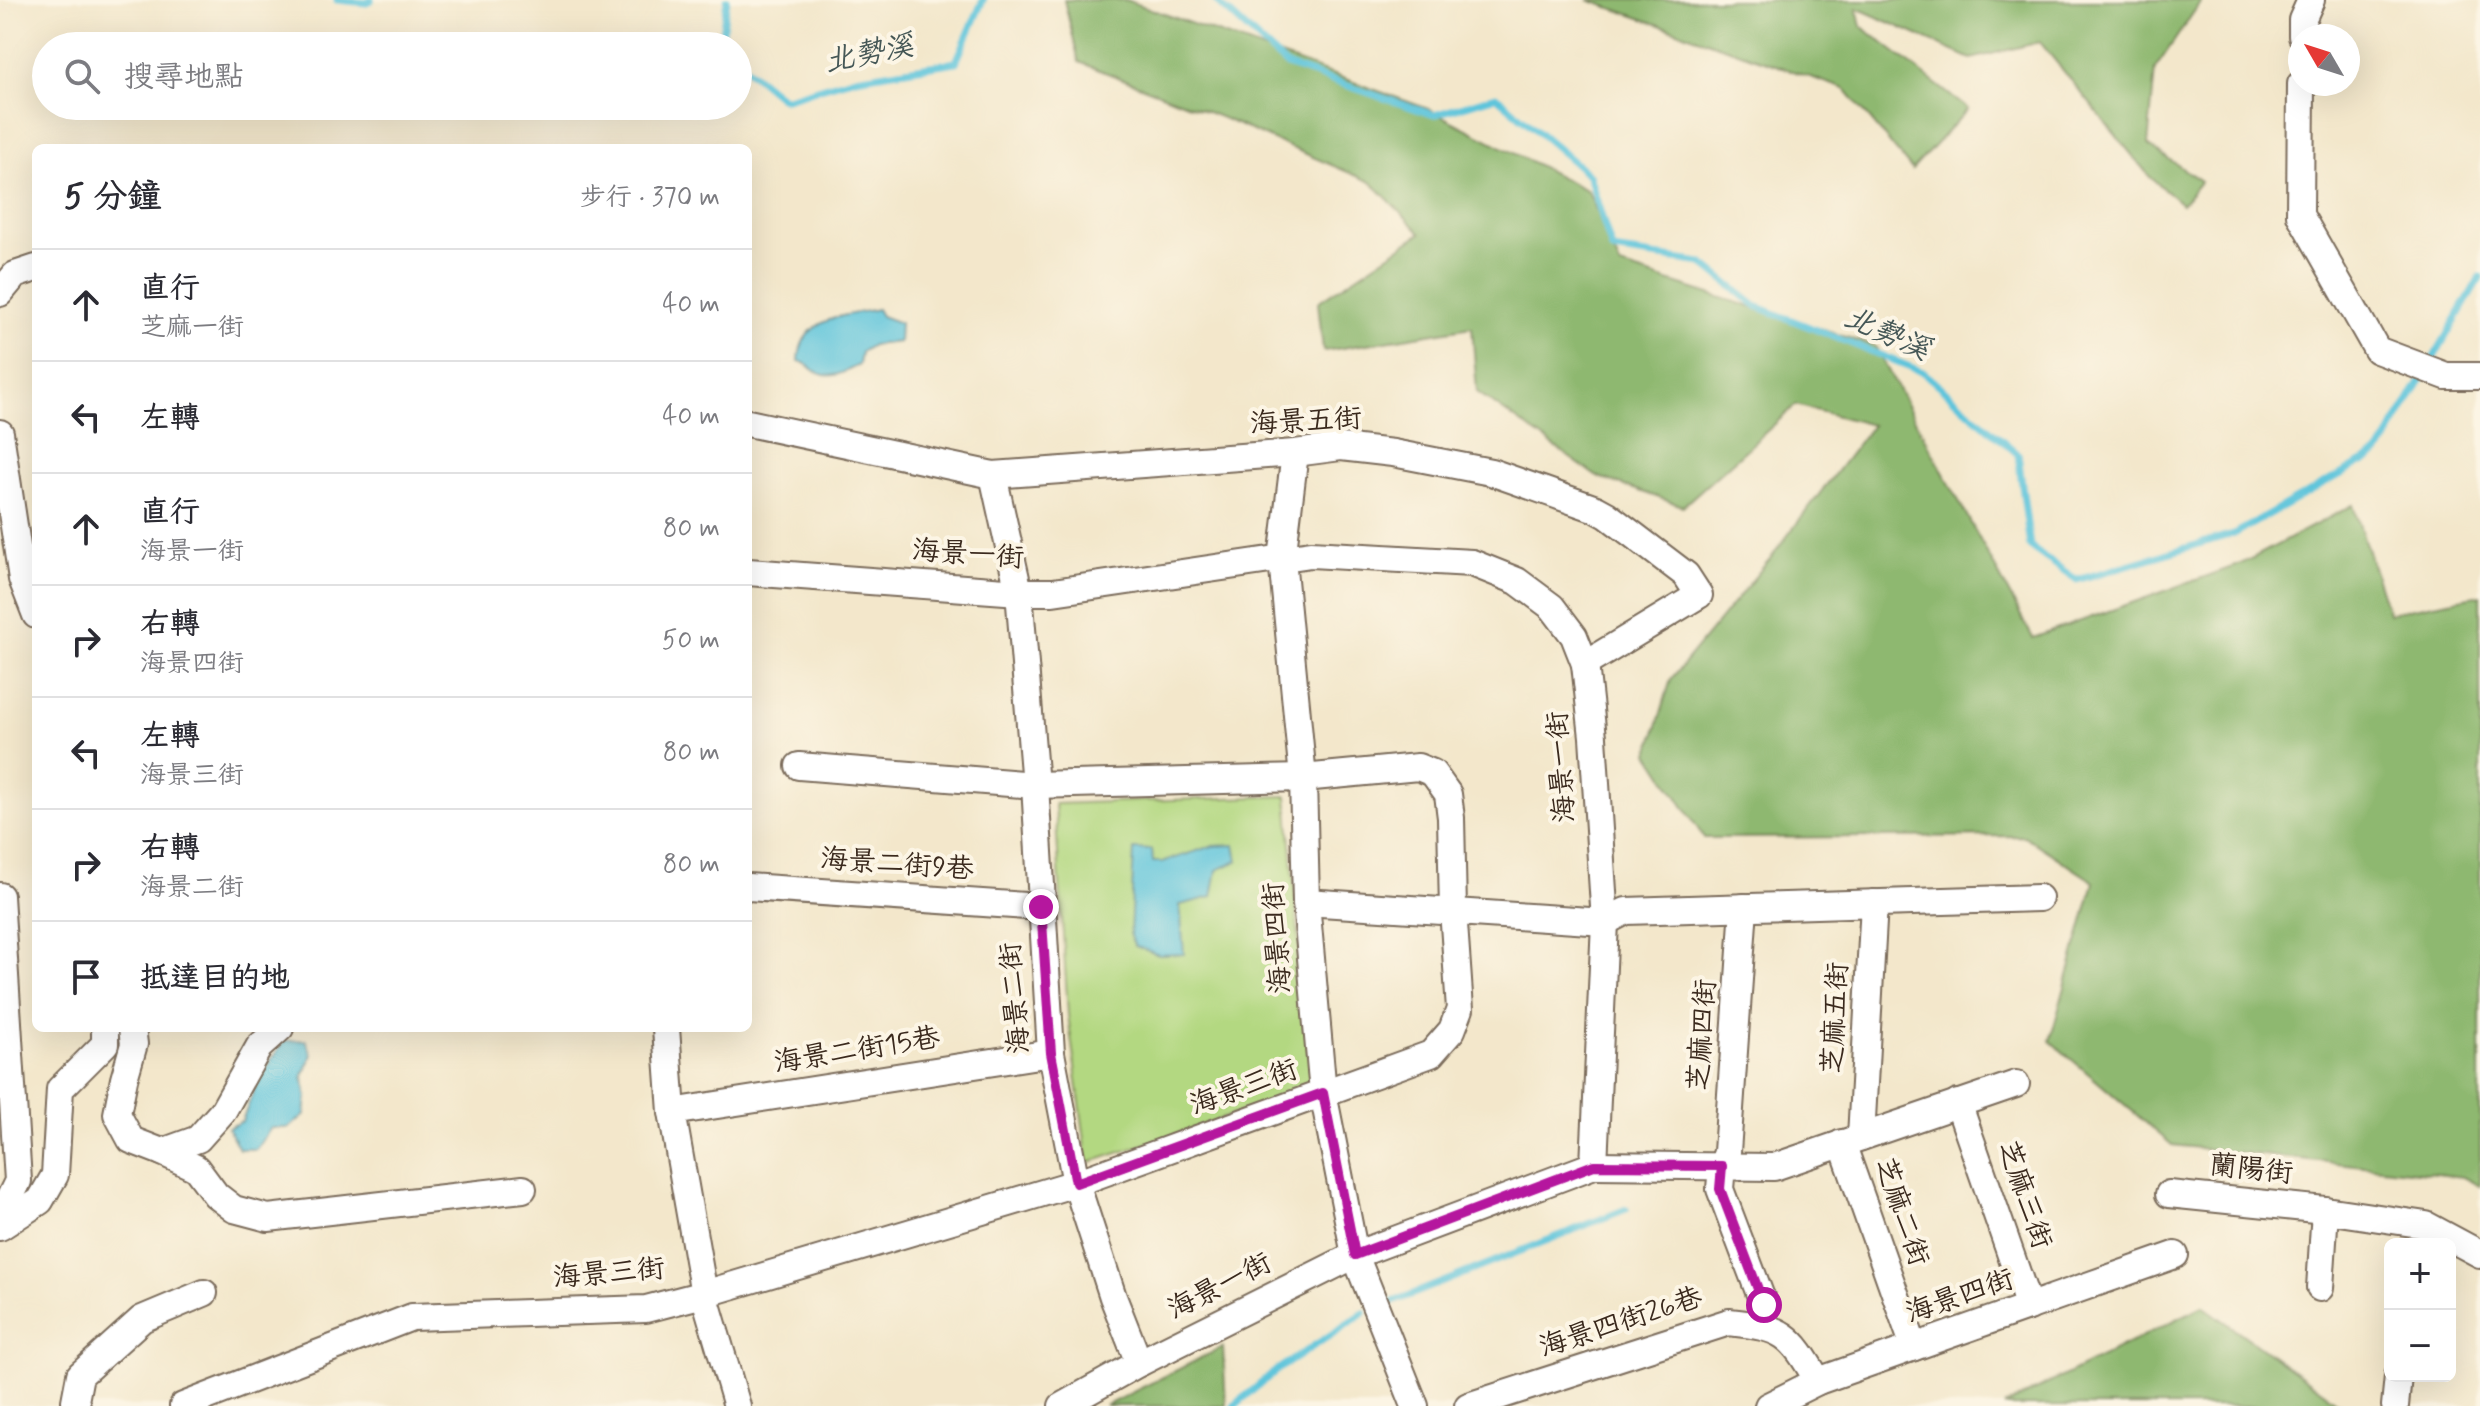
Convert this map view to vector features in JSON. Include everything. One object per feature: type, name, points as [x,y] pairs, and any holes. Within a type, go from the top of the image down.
[{"type":"street","points":[[2302,24],[2311,0]]},
{"type":"street","points":[[2301,96],[2300,215],[2377,350],[2441,374],[2480,376]]},
{"type":"street","points":[[0,293],[15,275],[32,269]]},
{"type":"street","name":"海景五街","points":[[752,424],[993,475],[1341,447],[1393,453],[1491,472],[1607,515],[1686,575],[1699,595],[1585,664]]},
{"type":"street","points":[[0,433],[2,473],[22,579],[32,605]]},
{"type":"street","name":"海景四街","points":[[1295,453],[1282,559],[1303,778],[1306,902],[1323,1093],[1355,1255],[1415,1406]]},
{"type":"street","name":"海景二街","points":[[993,475],[1019,592],[1035,785],[1051,1053],[1076,1183],[1113,1297],[1139,1363]]},
{"type":"street","name":"海景一街","points":[[752,572],[1053,592],[1311,554],[1472,563],[1517,581],[1552,607],[1574,636],[1585,664],[1605,922],[1594,1165],[1355,1255],[1139,1363],[1062,1406]]},
{"type":"street","name":"海景三街","points":[[183,1406],[412,1317],[646,1309],[704,1294],[1076,1183],[1431,1054],[1452,1030],[1460,1009],[1451,818],[1448,794],[1433,773],[1418,767],[1303,778],[1035,785],[799,766]]},
{"type":"street","name":"海景二街9巷","points":[[752,887],[1041,907]]},
{"type":"street","points":[[0,896],[18,1181],[0,1218]]},
{"type":"street","points":[[1306,902],[1605,922],[1626,911],[2039,898]]},
{"type":"street","name":"芝麻五街","points":[[1852,1140],[1874,903]]},
{"type":"street","name":"芝麻四街","points":[[1744,907],[1727,1152],[1720,1189],[1764,1305],[1764,1326]]},
{"type":"street","points":[[0,1227],[40,1201],[55,1175],[60,1089],[105,1044],[105,1032]]},
{"type":"street","points":[[132,1032],[134,1044],[117,1114],[131,1140],[196,1168],[216,1195],[234,1209],[268,1218],[523,1189]]},
{"type":"street","points":[[162,1152],[198,1139],[223,1111],[259,1047],[276,1032]]},
{"type":"street","points":[[666,1032],[672,1112],[704,1294],[737,1406]]},
{"type":"street","name":"海景二街15巷","points":[[672,1112],[1051,1053]]},
{"type":"street","points":[[1594,1165],[1774,1167],[2016,1084]]},
{"type":"street","name":"芝麻三街","points":[[1958,1103],[2029,1307]]},
{"type":"street","name":"芝麻二街","points":[[1852,1140],[1914,1347]]},
{"type":"street","name":"蘭陽街","points":[[2169,1194],[2325,1210],[2411,1234],[2426,1225],[2480,1254]]},
{"type":"street","name":"蘭陽街","points":[[2320,1288],[2325,1210]]},
{"type":"street","name":"海景四街","points":[[1768,1406],[1818,1381],[2175,1255]]},
{"type":"street","points":[[77,1406],[75,1401],[80,1375],[142,1319],[204,1293]]},
{"type":"street","name":"海景四街26巷","points":[[1468,1406],[1729,1322],[1764,1326],[1786,1335],[1800,1349],[1818,1381]]},
{"type":"street","points":[[2395,1406],[2397,1382]]},
{"type":"green space","points":[[1064,0],[1126,0],[1428,109],[1588,191],[1620,266],[1875,346],[2033,638],[2241,564],[2353,505],[2388,613],[2480,595],[2480,1186],[2463,1177],[2172,1145],[2050,1041],[2094,882],[2024,836],[1704,838],[1649,753],[1671,679],[1769,560],[1872,425],[1796,405],[1683,506],[1596,476],[1477,392],[1472,327],[1323,351],[1318,302],[1421,233],[1371,182],[1220,117],[1079,62]]},
{"type":"green space","points":[[1588,0],[2202,0],[2155,69],[2148,145],[2201,181],[2182,204],[2150,177],[2040,42],[1971,59],[1857,8],[1861,26],[1968,109],[1912,170],[1845,89]]},
{"type":"green space","points":[[1287,796],[1311,1089],[1088,1163],[1068,1015],[1055,804]]},
{"type":"green space","points":[[2203,1306],[2343,1406],[2004,1406]]},
{"type":"green space","points":[[1223,1347],[1226,1406],[1105,1406]]},
{"type":"water","points":[[877,309],[881,316],[900,323],[899,342],[872,345],[861,352],[859,365],[836,375],[821,374],[799,361],[801,347],[815,327],[838,317]]},
{"type":"water","points":[[1235,845],[1238,861],[1217,870],[1212,897],[1180,905],[1184,954],[1159,955],[1135,946],[1130,936],[1134,849],[1152,850],[1153,862],[1162,862],[1213,846]]},
{"type":"water","points":[[306,1040],[312,1055],[303,1076],[307,1097],[305,1115],[288,1128],[271,1128],[256,1149],[239,1149],[228,1128],[242,1121],[258,1080],[284,1041]]},
{"type":"waterway","name":"北勢溪","points":[[337,0],[367,3],[371,0]]},
{"type":"waterway","name":"北勢溪","points":[[722,32],[727,0]]},
{"type":"waterway","name":"北勢溪","points":[[752,74],[783,99],[855,78],[956,62],[983,0]]},
{"type":"waterway","name":"北勢溪","points":[[1215,0],[1286,65],[1434,115],[1496,96],[1589,175],[1612,250],[1702,263],[1756,306],[1923,372],[2018,454],[2030,547],[2077,580],[2236,533],[2379,453],[2480,277]]},
{"type":"waterway","points":[[1393,1302],[1626,1209]]},
{"type":"waterway","points":[[1234,1406],[1277,1370],[1364,1313]]},
{"type":"route","points":[[1041,907],[1051,1053],[1076,1183],[1323,1093],[1355,1255],[1594,1165],[1722,1166],[1720,1189],[1764,1305]]}]
